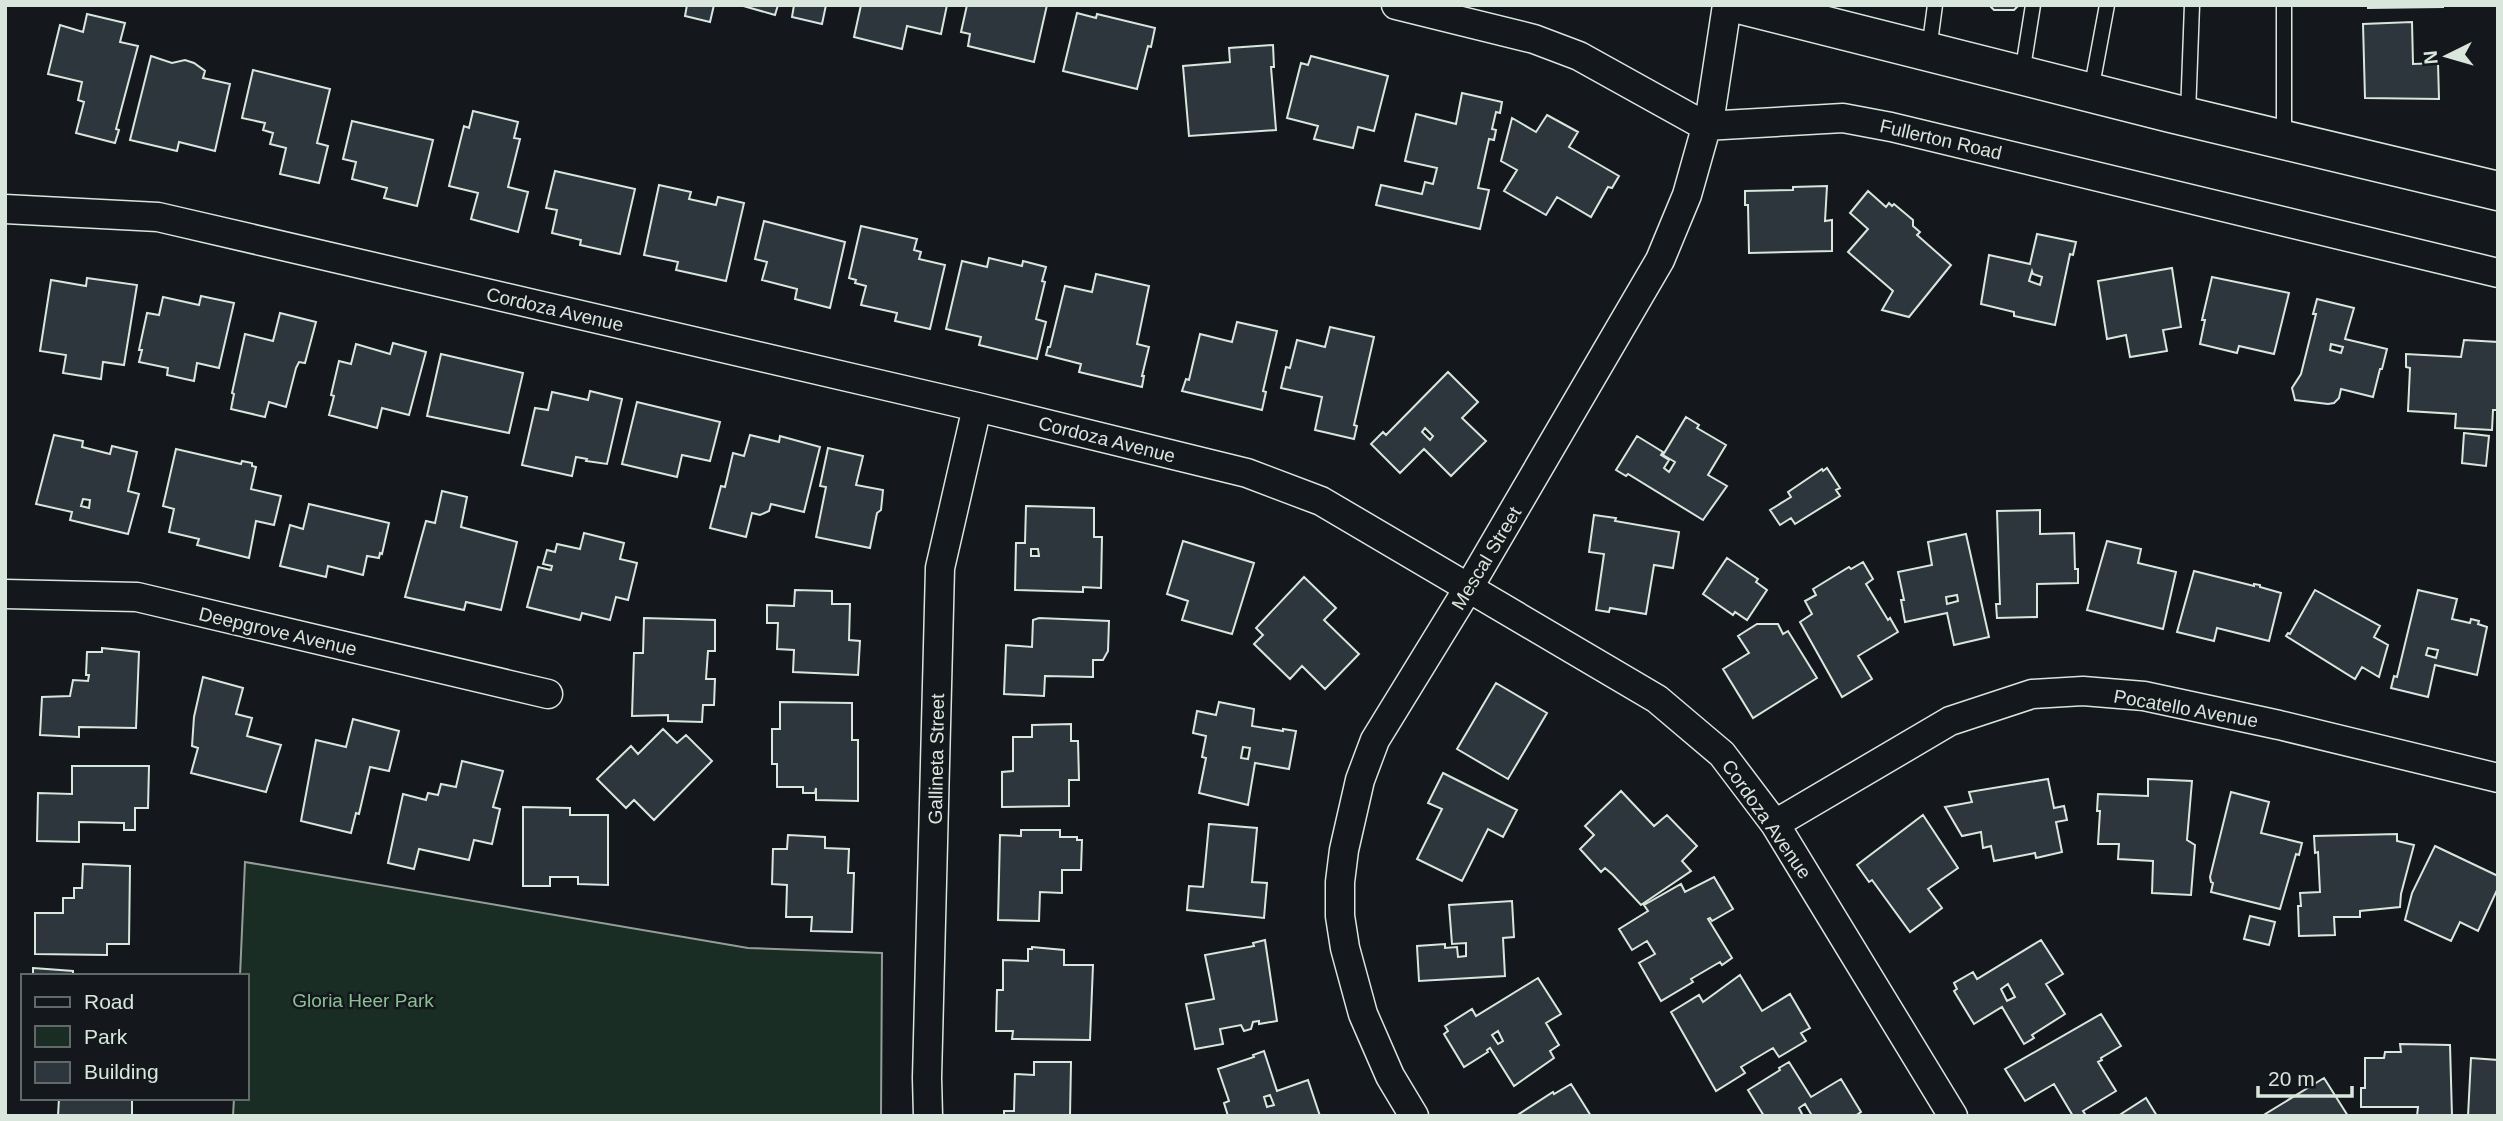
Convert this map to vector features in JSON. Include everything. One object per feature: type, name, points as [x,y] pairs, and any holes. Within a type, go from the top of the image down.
[{"type":"main road","points":[[1743,5],[1819,14],[1928,52],[2498,191]]},
{"type":"street","points":[[1396,5],[1534,39],[1579,56],[1705,126]]},
{"type":"street","name":"Mescal Street","points":[[1414,1116],[1390,1076],[1363,1014],[1345,948],[1340,916],[1340,882],[1343,850],[1357,791],[1375,740],[1469,587],[1660,260],[1687,195],[1711,110],[1727,5]]},
{"type":"street","name":"Fullerton Road","points":[[1705,126],[1843,118],[1880,124],[2498,273]]},
{"type":"street","name":"Cordoza Avenue","points":[[5,209],[158,218],[977,407],[1247,473],[1321,501],[1657,699],[1722,754],[1775,824],[1953,1116]]},
{"type":"street","name":"Gallineta Street","points":[[928,1116],[940,568],[977,407]]},
{"type":"street","name":"Deepgrove Avenue","points":[[5,594],[137,597],[548,694]]},
{"type":"street","name":"Pocatello Avenue","points":[[1775,824],[1950,721],[2032,694],[2083,691],[2144,696],[2279,725],[2498,778]]},
{"type":"lane","points":[[1928,52],[1936,5]]},
{"type":"lane","points":[[2022,75],[2033,5]]},
{"type":"lane","points":[[2091,93],[2107,5]]},
{"type":"lane","points":[[2188,116],[2192,5]]},
{"type":"lane","points":[[2284,5],[2284,140]]},
{"type":"green space","name":"Gloria Heer Park","points":[[245,862],[748,948],[882,953],[881,1116],[233,1116],[234,1100],[248,1100],[248,974],[240,974]]},
{"type":"building","points":[[687,5],[714,5],[710,22],[685,16]]},
{"type":"building","points":[[740,5],[778,5],[775,15]]},
{"type":"building","points":[[794,5],[826,5],[822,24],[792,17]]},
{"type":"building","points":[[861,5],[947,5],[941,34],[907,26],[902,49],[854,37]]},
{"type":"building","points":[[967,5],[1047,5],[1034,62],[968,46],[970,34],[961,32]]},
{"type":"building","points":[[1989,5],[2019,5],[2014,10],[1994,10]]},
{"type":"building","points":[[2368,5],[2443,5],[2443,7],[2368,8]]},
{"type":"building","points":[[1077,13],[1096,18],[1097,14],[1155,28],[1137,89],[1063,71]]},
{"type":"building","points":[[87,14],[125,23],[120,42],[138,46],[116,129],[119,130],[115,143],[76,133],[84,102],[78,100],[82,82],[48,74],[60,25],[83,32]]},
{"type":"building","points":[[2412,22],[2413,64],[2438,63],[2439,99],[2365,98],[2363,24]]},
{"type":"building","points":[[1273,45],[1274,67],[1271,67],[1276,130],[1189,136],[1183,66],[1230,62],[1229,48]]},
{"type":"building","points":[[151,56],[172,63],[185,60],[194,63],[205,71],[203,78],[230,84],[215,151],[179,142],[177,151],[130,140]]},
{"type":"building","points":[[1311,56],[1388,76],[1374,131],[1358,127],[1353,148],[1314,139],[1318,126],[1287,118],[1301,63],[1308,65]]},
{"type":"building","points":[[253,70],[330,89],[317,143],[328,146],[319,183],[280,174],[286,148],[270,144],[273,133],[263,130],[265,123],[242,118]]},
{"type":"building","points":[[1462,93],[1502,102],[1500,113],[1496,112],[1492,129],[1496,130],[1494,140],[1489,139],[1478,188],[1489,190],[1480,229],[1376,205],[1381,185],[1422,194],[1425,182],[1433,184],[1437,168],[1405,161],[1416,114],[1456,124]]},
{"type":"building","points":[[473,111],[518,122],[514,138],[520,139],[508,187],[528,192],[518,232],[471,219],[478,193],[449,186],[464,126],[469,128]]},
{"type":"building","points":[[1547,115],[1578,132],[1569,147],[1619,176],[1612,188],[1608,187],[1591,217],[1557,197],[1546,215],[1504,191],[1517,170],[1501,161],[1512,118],[1536,132]]},
{"type":"building","points":[[352,121],[433,140],[417,206],[384,198],[387,188],[352,179],[356,162],[343,159]]},
{"type":"building","points":[[555,171],[635,189],[620,254],[580,245],[581,240],[552,233],[557,210],[546,208]]},
{"type":"building","points":[[659,185],[691,192],[689,199],[716,205],[718,197],[744,203],[726,281],[676,270],[678,262],[644,255]]},
{"type":"building","points":[[1827,186],[1825,221],[1832,220],[1832,251],[1749,253],[1745,191]]},
{"type":"building","points":[[1868,191],[1886,207],[1889,203],[1892,206],[1894,204],[1913,220],[1913,226],[1920,232],[1917,235],[1951,265],[1909,317],[1882,310],[1893,291],[1848,252],[1868,229],[1850,213]]},
{"type":"building","points":[[764,221],[845,242],[830,308],[795,299],[797,289],[762,280],[767,262],[755,259]]},
{"type":"building","points":[[861,226],[917,239],[914,250],[921,252],[919,259],[945,265],[930,329],[895,321],[897,313],[861,305],[866,286],[849,278]]},
{"type":"building","points":[[2037,234],[2076,242],[2073,255],[2070,254],[2055,325],[2014,316],[2014,312],[1981,304],[1989,255],[2030,264]],"holes":[[[2032,271],[2042,277],[2040,285],[2029,281]]]},
{"type":"building","points":[[989,258],[1022,266],[1023,261],[1046,267],[1036,319],[1046,322],[1037,359],[979,345],[981,337],[946,329],[962,261],[987,267]]},
{"type":"building","points":[[2172,268],[2181,327],[2163,330],[2167,351],[2130,357],[2126,335],[2107,339],[2098,281]]},
{"type":"building","points":[[1096,274],[1149,286],[1137,344],[1149,347],[1142,387],[1079,372],[1081,364],[1046,355],[1065,286],[1092,292]]},
{"type":"building","points":[[2212,277],[2289,293],[2274,354],[2239,346],[2237,353],[2200,344],[2205,320],[2202,320]]},
{"type":"building","points":[[87,278],[137,285],[124,365],[103,362],[101,379],[63,373],[66,355],[40,351],[51,280],[86,286]]},
{"type":"building","points":[[201,296],[234,303],[219,368],[197,363],[194,381],[167,375],[168,368],[139,362],[147,313],[159,315],[163,297],[199,305]]},
{"type":"building","points":[[2317,299],[2354,308],[2345,339],[2387,349],[2373,397],[2341,389],[2339,398],[2334,403],[2295,400],[2292,388],[2301,374],[2316,314],[2313,314]],"holes":[[[2331,344],[2343,347],[2341,353],[2330,350]]]},
{"type":"building","points":[[280,313],[316,322],[305,363],[299,362],[296,368],[286,407],[269,402],[265,417],[231,409],[245,334],[273,341]]},
{"type":"building","points":[[1237,322],[1277,331],[1263,391],[1266,392],[1262,410],[1182,391],[1186,379],[1189,380],[1200,334],[1232,342]]},
{"type":"building","points":[[1330,327],[1374,337],[1354,425],[1357,426],[1354,439],[1315,430],[1322,397],[1281,388],[1286,367],[1290,368],[1297,340],[1325,347]]},
{"type":"building","points":[[2464,340],[2498,342],[2498,410],[2493,410],[2492,430],[2455,428],[2456,414],[2408,411],[2410,368],[2406,367],[2406,354],[2461,357]]},
{"type":"building","points":[[393,343],[426,352],[409,415],[382,408],[377,428],[329,415],[339,361],[351,364],[356,344],[390,354]]},
{"type":"building","points":[[441,354],[523,373],[509,433],[427,416]]},
{"type":"building","points":[[1448,372],[1478,402],[1462,418],[1486,441],[1451,476],[1424,449],[1400,473],[1371,444],[1383,432],[1386,435]],"holes":[[[1425,428],[1433,436],[1430,440],[1422,432]]]},
{"type":"building","points":[[590,391],[622,399],[607,464],[576,457],[572,476],[522,465],[535,408],[548,410],[552,392],[588,400]]},
{"type":"building","points":[[637,402],[720,422],[710,461],[682,455],[677,477],[622,464]]},
{"type":"building","points":[[1686,417],[1699,425],[1697,428],[1726,445],[1708,475],[1727,486],[1703,520],[1628,474],[1626,476],[1616,470],[1637,436],[1663,452],[1661,455],[1669,460],[1664,468],[1669,472],[1675,462],[1663,455]]},
{"type":"building","points":[[2464,433],[2489,436],[2486,466],[2462,463]]},
{"type":"building","points":[[54,435],[83,441],[82,447],[110,454],[112,446],[137,452],[128,491],[139,494],[128,534],[70,520],[72,512],[36,504]],"holes":[[[83,499],[90,500],[89,508],[81,506]]]},
{"type":"building","points":[[750,435],[779,442],[780,436],[820,447],[804,512],[771,504],[769,511],[760,515],[752,513],[746,537],[710,528],[721,486],[725,487],[733,453],[744,456]]},
{"type":"building","points":[[828,448],[863,456],[856,485],[883,490],[881,510],[877,513],[870,548],[816,537],[826,487],[820,486]]},
{"type":"building","points":[[176,449],[241,464],[242,461],[252,463],[252,466],[256,467],[251,489],[281,496],[274,525],[256,521],[249,558],[197,545],[199,539],[169,532],[174,509],[163,506]]},
{"type":"building","points":[[1827,468],[1840,488],[1836,490],[1840,496],[1795,524],[1791,518],[1780,525],[1770,510],[1791,497],[1788,492]]},
{"type":"building","points":[[442,491],[467,497],[461,527],[517,542],[501,610],[466,602],[464,610],[405,597],[426,521],[435,523]]},
{"type":"building","points":[[309,504],[389,523],[382,554],[380,553],[379,558],[367,556],[363,575],[328,566],[326,577],[280,566],[290,525],[303,529]]},
{"type":"building","points":[[1026,506],[1094,508],[1094,537],[1102,537],[1101,588],[1083,587],[1083,592],[1015,590],[1016,543],[1025,543]],"holes":[[[1031,549],[1038,549],[1039,556],[1031,556]]]},
{"type":"building","points":[[2040,510],[2040,534],[2074,533],[2078,583],[2037,584],[2037,617],[1997,618],[1996,604],[2000,604],[1997,511]]},
{"type":"building","points":[[1594,515],[1679,532],[1673,568],[1654,565],[1646,614],[1610,608],[1609,612],[1596,610],[1604,554],[1589,552]]},
{"type":"building","points":[[584,533],[624,543],[620,559],[637,563],[628,600],[616,597],[610,620],[582,613],[580,620],[527,607],[538,567],[551,570],[552,566],[543,564],[547,550],[555,552],[557,544],[580,549]]},
{"type":"building","points":[[1966,534],[1989,637],[1954,645],[1947,613],[1905,622],[1898,572],[1932,565],[1928,542]],"holes":[[[1957,595],[1958,601],[1947,604],[1946,597]]]},
{"type":"building","points":[[1183,541],[1254,563],[1232,634],[1182,620],[1188,601],[1167,594]]},
{"type":"building","points":[[2107,541],[2141,549],[2138,563],[2176,572],[2163,629],[2087,610]]},
{"type":"building","points":[[1727,558],[1758,579],[1756,582],[1767,590],[1747,620],[1735,612],[1733,615],[1703,594]]},
{"type":"building","points":[[1863,562],[1873,579],[1866,584],[1898,632],[1858,656],[1872,679],[1842,697],[1800,622],[1812,614],[1805,601],[1816,595],[1813,589],[1849,567],[1851,569]]},
{"type":"building","points":[[2194,571],[2254,586],[2260,585],[2281,593],[2269,641],[2217,628],[2214,641],[2177,632]]},
{"type":"building","points":[[1304,577],[1336,608],[1324,620],[1359,654],[1325,689],[1302,666],[1290,679],[1254,644],[1263,635],[1256,628]]},
{"type":"building","points":[[795,590],[832,591],[832,604],[850,604],[849,640],[860,641],[858,675],[793,672],[794,650],[777,649],[778,623],[767,623],[767,605],[794,606]]},
{"type":"building","points":[[2315,590],[2380,626],[2374,637],[2388,645],[2379,677],[2362,667],[2355,679],[2286,636],[2290,634]]},
{"type":"building","points":[[2418,590],[2457,599],[2452,619],[2470,623],[2471,619],[2487,627],[2477,675],[2435,665],[2428,697],[2391,688],[2394,676],[2397,677]],"holes":[[[2428,648],[2438,650],[2436,658],[2426,655]]]},
{"type":"building","points":[[644,618],[715,620],[715,651],[708,651],[706,679],[715,679],[714,705],[703,705],[702,722],[668,721],[668,715],[632,716],[634,653],[643,653]]},
{"type":"building","points":[[1033,620],[1109,621],[1108,651],[1103,660],[1093,660],[1093,677],[1045,676],[1044,696],[1004,694],[1006,645],[1032,647]]},
{"type":"building","points":[[1757,624],[1778,624],[1783,634],[1788,631],[1817,678],[1753,718],[1723,669],[1749,653],[1738,636]]},
{"type":"building","points":[[102,648],[139,652],[136,728],[79,727],[79,737],[40,735],[42,697],[70,696],[73,680],[88,681],[87,652],[102,652]]},
{"type":"building","points":[[203,677],[243,688],[236,714],[252,718],[247,736],[281,745],[266,792],[191,773],[198,748],[192,746],[194,717]]},
{"type":"building","points":[[1496,683],[1547,713],[1508,779],[1457,749]]},
{"type":"building","points":[[780,702],[852,703],[852,740],[858,740],[858,801],[816,800],[816,788],[815,793],[803,793],[803,787],[777,787],[777,764],[772,764],[772,729],[780,729]]},
{"type":"building","points":[[1219,702],[1254,709],[1252,726],[1296,731],[1289,769],[1255,763],[1248,805],[1199,793],[1206,758],[1202,757],[1206,736],[1193,733],[1197,711],[1216,715]],"holes":[[[1243,747],[1250,748],[1248,759],[1241,758]]]},
{"type":"building","points":[[353,719],[399,731],[389,771],[370,767],[359,814],[356,813],[351,833],[301,821],[316,740],[346,747]]},
{"type":"building","points":[[1071,724],[1071,741],[1078,741],[1079,780],[1069,780],[1069,806],[1002,807],[1002,772],[1013,771],[1013,737],[1032,737],[1032,725]]},
{"type":"building","points":[[663,729],[677,743],[686,735],[712,761],[654,820],[634,800],[626,808],[597,779],[631,746],[638,754]]},
{"type":"building","points":[[462,761],[503,771],[493,807],[500,809],[492,844],[474,840],[469,860],[419,849],[414,869],[388,863],[403,794],[426,800],[428,793],[438,795],[441,784],[456,787]]},
{"type":"building","points":[[72,766],[149,766],[148,808],[135,808],[135,830],[124,830],[124,823],[79,822],[79,842],[37,841],[38,793],[72,794]]},
{"type":"building","points":[[1443,773],[1517,810],[1503,837],[1488,829],[1462,881],[1417,859],[1442,809],[1428,803]]},
{"type":"building","points":[[2048,779],[2054,808],[2064,806],[2067,820],[2056,822],[2062,852],[2036,858],[2035,853],[1994,861],[1991,846],[1983,848],[1981,832],[1962,836],[1945,807],[1972,802],[1969,792]]},
{"type":"building","points":[[2148,779],[2192,781],[2187,840],[2195,845],[2191,895],[2152,893],[2153,861],[2118,859],[2119,844],[2098,844],[2098,794],[2148,796]]},
{"type":"building","points":[[1621,791],[1654,826],[1667,815],[1697,846],[1682,861],[1691,871],[1641,905],[1613,875],[1605,868],[1601,872],[1580,849],[1594,835],[1585,826]]},
{"type":"building","points":[[2231,792],[2269,802],[2261,833],[2302,843],[2299,855],[2296,854],[2280,909],[2211,892],[2213,883],[2210,877]]},
{"type":"building","points":[[523,807],[570,808],[570,815],[608,815],[608,885],[578,884],[578,877],[550,877],[550,886],[523,886]]},
{"type":"building","points":[[1923,815],[1958,868],[1928,889],[1942,908],[1910,932],[1872,880],[1869,882],[1857,865]]},
{"type":"building","points":[[1209,824],[1257,828],[1252,882],[1267,883],[1264,918],[1187,910],[1189,886],[1203,887]]},
{"type":"building","points":[[1021,830],[1060,830],[1060,837],[1077,837],[1077,840],[1082,840],[1081,870],[1062,870],[1062,893],[1040,892],[1039,921],[998,920],[1000,835],[1021,836]]},
{"type":"building","points":[[2397,834],[2397,841],[2414,845],[2400,907],[2360,911],[2360,917],[2334,917],[2335,935],[2299,936],[2300,893],[2320,892],[2318,852],[2315,853],[2314,836]]},
{"type":"building","points":[[788,835],[825,837],[825,848],[849,849],[848,873],[854,873],[852,932],[811,931],[812,917],[786,917],[787,885],[772,884],[773,849],[787,849]]},
{"type":"building","points":[[2435,846],[2498,876],[2498,888],[2478,931],[2460,922],[2451,941],[2405,920],[2412,893]]},
{"type":"building","points":[[83,864],[130,866],[129,944],[107,944],[107,955],[35,954],[35,913],[63,913],[63,898],[74,898],[74,888],[82,888]]},
{"type":"building","points":[[1714,877],[1733,909],[1712,921],[1708,919],[1732,958],[1691,979],[1693,982],[1661,1001],[1639,963],[1655,954],[1647,941],[1632,950],[1619,929],[1648,911],[1644,905],[1681,884],[1685,892]]},
{"type":"building","points":[[1512,901],[1514,937],[1503,938],[1505,976],[1419,981],[1417,946],[1445,944],[1445,948],[1457,947],[1458,957],[1466,956],[1466,943],[1452,944],[1449,905]]},
{"type":"building","points":[[2250,916],[2275,922],[2269,945],[2244,939]]},
{"type":"building","points":[[1265,940],[1277,1021],[1259,1024],[1259,1021],[1253,1022],[1251,1029],[1244,1031],[1241,1025],[1220,1029],[1223,1044],[1195,1049],[1186,1004],[1214,999],[1205,955],[1254,946],[1253,943]]},
{"type":"building","points":[[2041,940],[2063,974],[2046,984],[2065,1014],[2032,1035],[2034,1038],[2024,1044],[2002,1007],[1974,1024],[1954,991],[1957,989],[1954,983],[1973,972],[1977,979]],"holes":[[[2008,984],[2015,997],[2007,1001],[2001,989]]]},
{"type":"building","points":[[1032,947],[1064,950],[1064,965],[1093,965],[1090,1040],[1012,1039],[1013,1031],[996,1031],[997,990],[1003,990],[1003,960],[1028,961],[1028,949]]},
{"type":"building","points":[[33,968],[73,971],[73,974],[33,974]]},
{"type":"building","points":[[1740,975],[1762,1011],[1790,994],[1810,1028],[1801,1033],[1806,1041],[1779,1057],[1773,1048],[1741,1067],[1745,1073],[1716,1091],[1671,1012],[1699,995],[1703,1002]]},
{"type":"building","points":[[1538,978],[1561,1014],[1546,1023],[1559,1045],[1550,1051],[1554,1058],[1514,1086],[1490,1048],[1464,1067],[1444,1034],[1448,1031],[1445,1026],[1472,1009],[1476,1016]],"holes":[[[1498,1031],[1503,1041],[1498,1044],[1492,1035]]]},
{"type":"building","points":[[2101,1014],[2121,1046],[2098,1062],[2116,1091],[2083,1111],[2085,1114],[2082,1116],[2073,1116],[2054,1084],[2025,1101],[2005,1069]]},
{"type":"building","points":[[2400,1044],[2450,1045],[2452,1116],[2417,1116],[2418,1107],[2361,1107],[2361,1088],[2365,1088],[2365,1058],[2384,1058],[2385,1052],[2401,1052]]},
{"type":"building","points":[[1264,1051],[1277,1091],[1308,1080],[1320,1116],[1228,1116],[1224,1103],[1229,1101],[1218,1069],[1254,1057],[1253,1055]],"holes":[[[1270,1095],[1274,1105],[1267,1107],[1264,1097]]]},
{"type":"building","points":[[2471,1058],[2498,1060],[2498,1116],[2468,1116]]},
{"type":"building","points":[[1034,1062],[1071,1062],[1070,1116],[1004,1116],[1004,1111],[1014,1111],[1015,1074],[1034,1075]]},
{"type":"building","points":[[1789,1062],[1811,1097],[1841,1079],[1861,1112],[1855,1116],[1809,1116],[1811,1114],[1805,1104],[1799,1108],[1803,1116],[1764,1116],[1748,1090]]},
{"type":"building","points":[[2324,1078],[2348,1116],[2262,1116]]},
{"type":"building","points":[[1571,1084],[1591,1116],[1516,1116],[1553,1092],[1554,1094]]},
{"type":"building","points":[[2146,1098],[2157,1116],[2118,1116]]},
{"type":"building","points":[[59,1100],[132,1100],[132,1116],[58,1116]]}]
